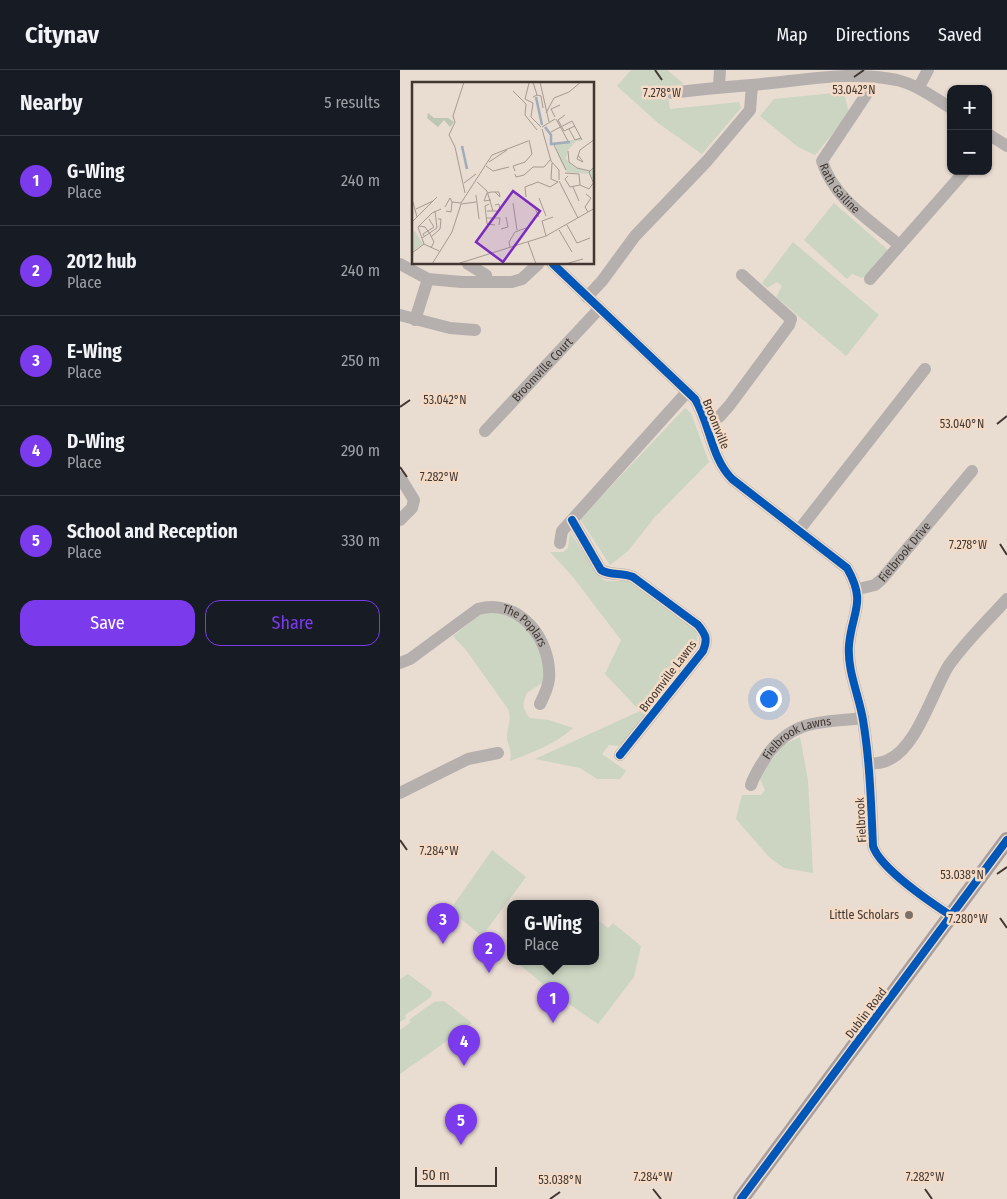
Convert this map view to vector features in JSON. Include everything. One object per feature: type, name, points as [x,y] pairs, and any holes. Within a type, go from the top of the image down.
[{"type":"main road","name":"Dublin Road","points":[[742,1199],[1007,840]]},
{"type":"street","points":[[719,86],[720,70]]},
{"type":"street","points":[[919,87],[928,70]]},
{"type":"street","points":[[672,93],[719,86],[752,85],[848,74],[879,76],[919,87],[947,105]]},
{"type":"street","points":[[587,297],[602,281],[635,236],[707,161],[750,110],[752,85]]},
{"type":"street","name":"Rath Gailine","points":[[866,95],[822,161],[827,177],[840,195],[899,246]]},
{"type":"street","points":[[992,138],[1007,146]]},
{"type":"street","points":[[870,279],[961,175]]},
{"type":"street","points":[[400,264],[428,279],[462,282],[512,282],[522,279],[537,265]]},
{"type":"street","points":[[470,265],[486,275],[487,282]]},
{"type":"street","name":"Broomville","points":[[554,265],[687,392],[699,406],[720,465],[725,473],[848,568],[858,588]]},
{"type":"street","name":"Broomville","points":[[707,425],[720,416],[729,406],[789,325],[791,318],[742,275]]},
{"type":"street","points":[[415,320],[428,279]]},
{"type":"street","name":"Broomville Court","points":[[485,431],[600,309]]},
{"type":"street","points":[[400,315],[450,328],[475,330]]},
{"type":"street","points":[[799,530],[926,369]]},
{"type":"street","points":[[560,543],[562,531],[687,392]]},
{"type":"street","name":"Fielbrook Drive","points":[[858,588],[874,585],[882,579],[972,471]]},
{"type":"street","points":[[400,477],[414,500],[412,508],[400,520]]},
{"type":"street","name":"Broomville Lawns","points":[[572,520],[601,570],[608,574],[626,574],[633,577],[698,625],[705,634],[707,642],[703,651],[620,755]]},
{"type":"street","points":[[858,588],[859,597],[849,644],[849,663],[863,718]]},
{"type":"street","points":[[870,764],[889,760],[898,754],[922,723],[937,686],[950,664],[1007,598]]},
{"type":"street","name":"The Poplars","points":[[400,663],[410,659],[478,609],[490,605],[504,608],[516,612],[524,618],[541,641],[549,676],[547,689],[540,704]]},
{"type":"street","name":"Fielbrook","points":[[863,718],[870,764],[876,854],[913,888],[950,915]]},
{"type":"street","name":"Fielbrook Lawns","points":[[751,785],[755,773],[771,751],[784,736],[795,728],[863,718]]},
{"type":"street","points":[[400,793],[468,759],[498,753]]},
{"type":"green space","points":[[631,70],[667,70],[684,84],[667,88],[670,109],[739,102],[741,108],[702,154],[658,123],[617,86]]},
{"type":"green space","points":[[844,92],[849,114],[815,155],[798,147],[760,116],[774,99]]},
{"type":"green space","points":[[834,203],[889,251],[862,278],[852,274],[847,279],[804,240]]},
{"type":"green space","points":[[793,242],[879,315],[846,356],[776,297],[782,286],[777,282],[767,288],[762,283]]},
{"type":"green space","points":[[685,408],[691,413],[709,462],[654,518],[628,551],[610,565],[580,519]]},
{"type":"green space","points":[[570,532],[599,576],[606,581],[630,581],[696,630],[698,644],[694,652],[628,737],[619,746],[609,745],[602,754],[626,771],[620,779],[597,779],[580,768],[535,759],[640,711],[605,674],[621,640],[573,577],[550,552],[563,552],[568,548]]},
{"type":"green space","points":[[499,612],[519,621],[529,629],[542,660],[545,681],[527,693],[524,700],[525,712],[530,718],[549,720],[573,728],[551,744],[510,761],[511,754],[507,740],[508,709],[466,650],[453,636],[482,613]]},
{"type":"green space","points":[[800,737],[808,780],[813,873],[784,868],[769,857],[736,819],[742,795],[761,795],[765,790],[759,777],[783,745]]},
{"type":"green space","points":[[492,850],[526,877],[482,936],[450,910]]},
{"type":"green space","points":[[599,920],[608,928],[613,923],[641,946],[634,977],[598,1024],[556,995],[520,965],[599,965]]},
{"type":"green space","points":[[408,974],[432,992],[431,997],[405,1015],[406,1018],[400,1022],[400,979]]},
{"type":"green space","points":[[444,1001],[472,1023],[400,1074],[400,1030],[411,1022],[409,1020],[434,1002]]},
{"type":"cycle path","points":[[554,265],[695,399],[719,461],[732,479],[847,568],[853,580],[857,599],[849,655],[851,674],[861,711],[865,736],[870,783],[873,846],[877,855],[895,874],[950,915]]},
{"type":"cycle path","points":[[572,520],[601,570],[633,577],[698,625],[705,637],[703,651],[620,755]]},
{"type":"cycle path","points":[[741,1199],[1007,840]]},
{"type":"place","name":"Little Scholars","points":[[909,915]]},
{"type":"place","name":"E-Wing","points":[[443,944]]},
{"type":"place","name":"2012 hub","points":[[489,973]]},
{"type":"place","name":"G-Wing","points":[[553,1023]]},
{"type":"place","name":"D-Wing","points":[[464,1066]]},
{"type":"place","name":"School and Reception","points":[[461,1145]]}]
